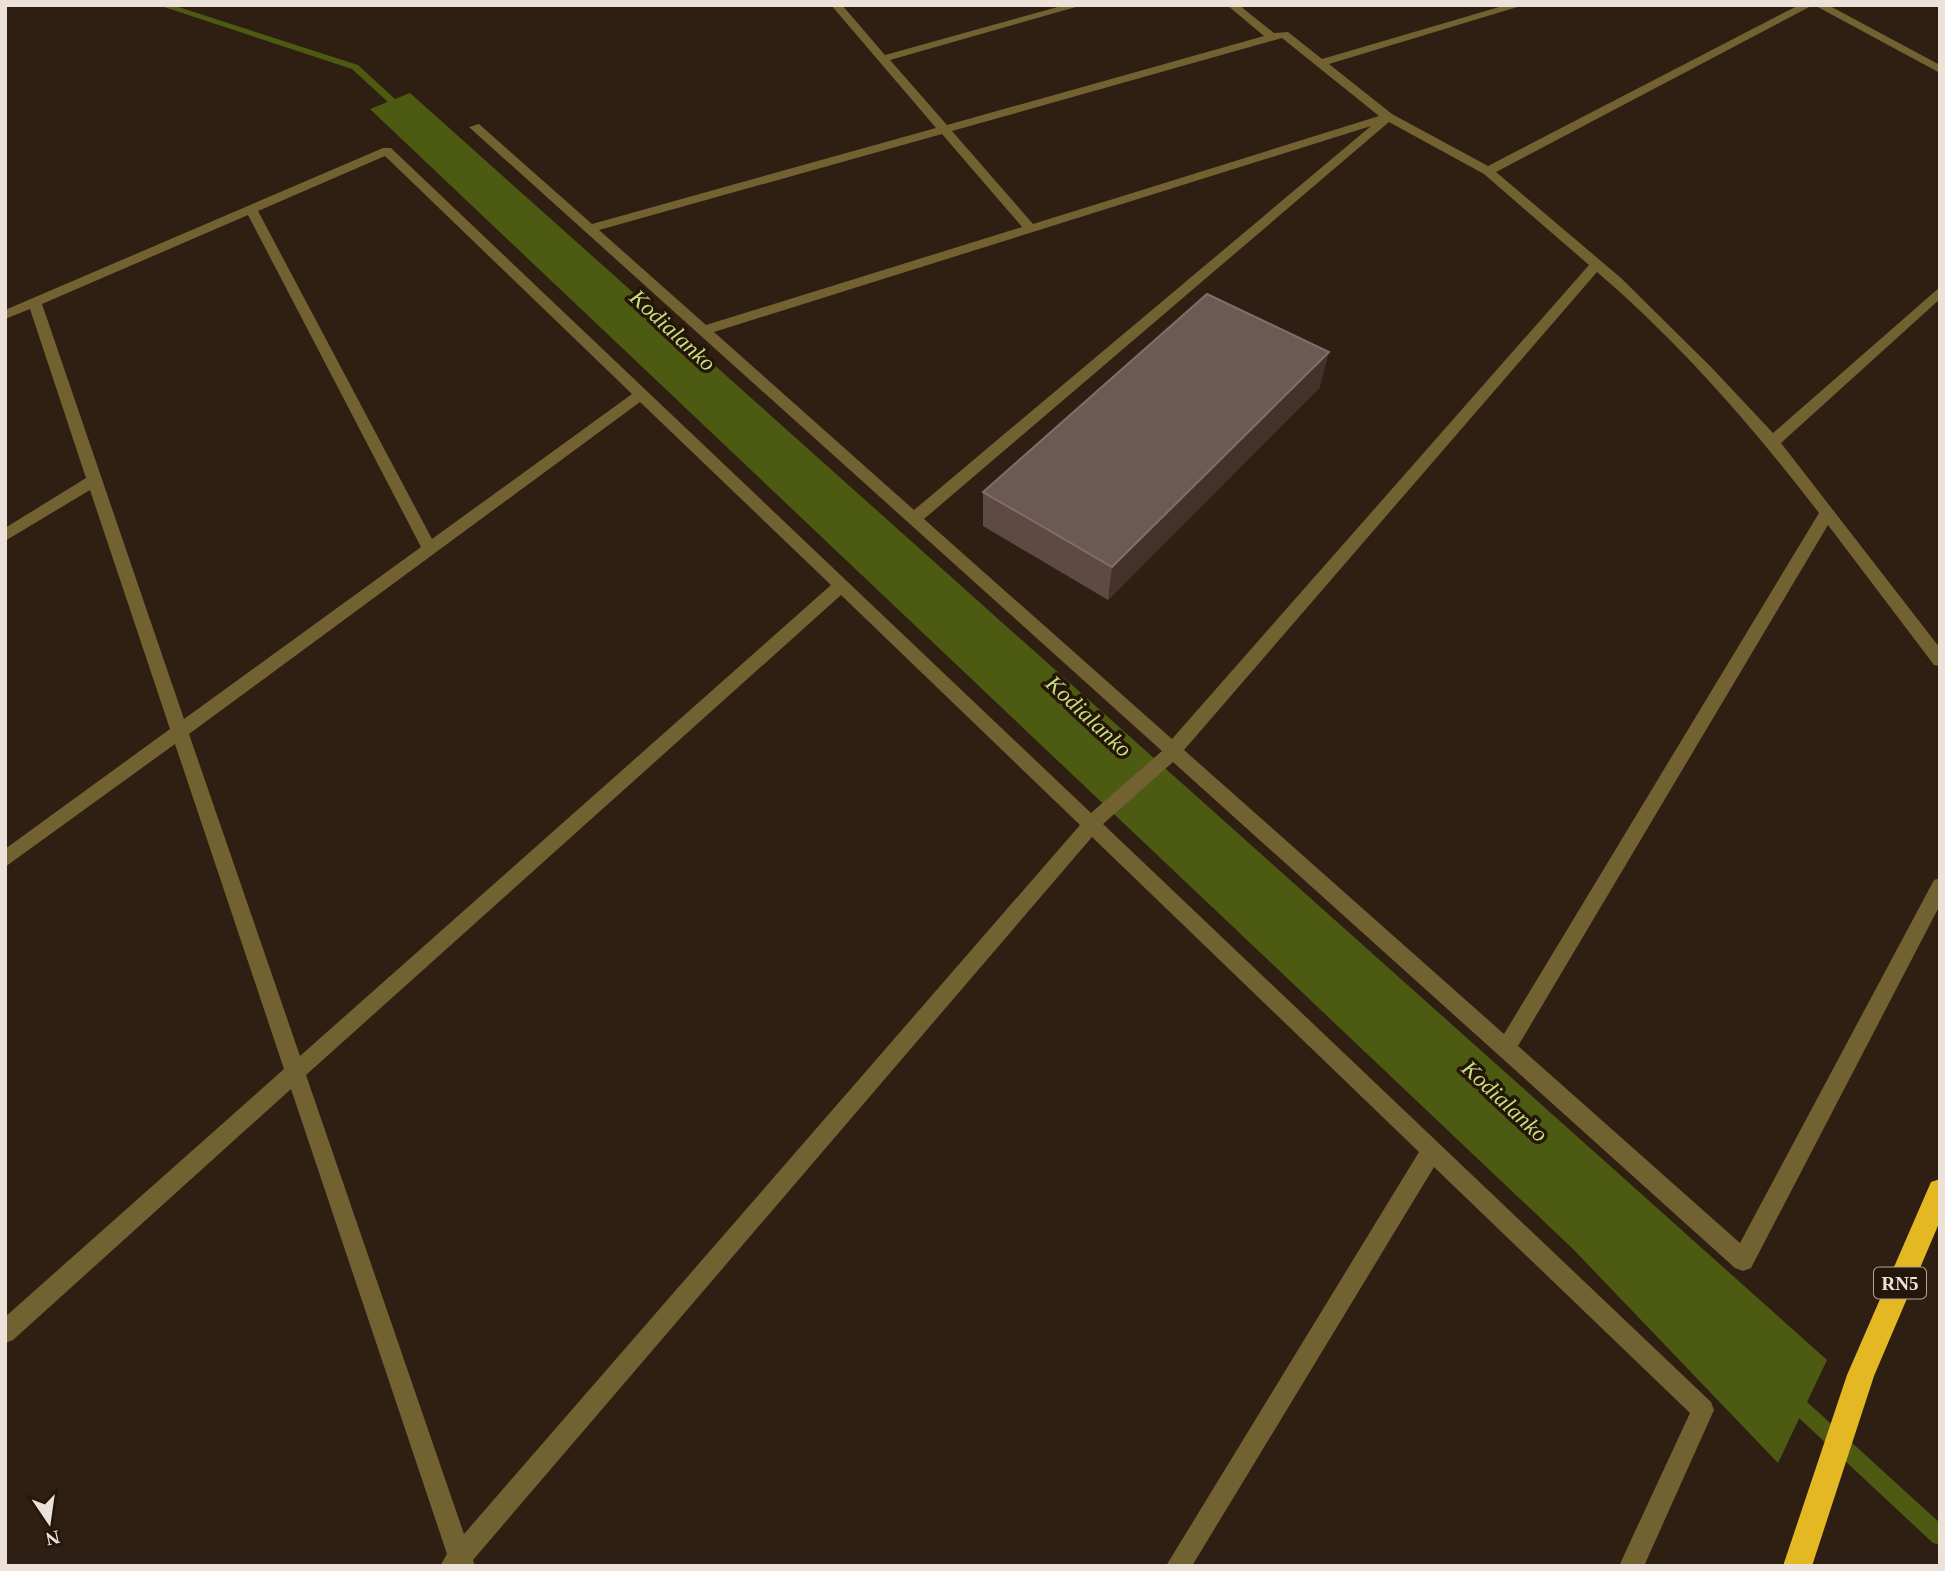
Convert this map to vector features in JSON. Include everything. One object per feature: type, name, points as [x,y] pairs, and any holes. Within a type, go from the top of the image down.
[{"type":"highway","name":"RN5","points":[[1797,1566],[1861,1375],[1940,1191]]},
{"type":"street","points":[[836,5],[1031,229]]},
{"type":"street","points":[[883,59],[1078,5]]},
{"type":"street","points":[[1232,5],[1272,37]]},
{"type":"street","points":[[1321,63],[1519,5]]},
{"type":"street","points":[[1488,171],[1808,5]]},
{"type":"street","points":[[1819,5],[1940,70]]},
{"type":"street","points":[[589,229],[1284,34],[1388,117],[1488,171],[1597,264],[1706,370],[1773,442],[1940,660]]},
{"type":"street","points":[[703,331],[1388,117]]},
{"type":"street","points":[[914,519],[1388,117]]},
{"type":"street","points":[[475,127],[914,519],[1167,757],[1506,1049],[1743,1260],[1940,886]]},
{"type":"street","points":[[5,315],[387,151],[841,585],[1099,817],[1432,1151],[1703,1410],[1631,1566]]},
{"type":"street","points":[[251,209],[430,549]]},
{"type":"street","points":[[458,1563],[1099,817],[1167,757],[1597,264]]},
{"type":"street","points":[[1773,442],[1940,291]]},
{"type":"street","points":[[34,302],[458,1563]]},
{"type":"street","points":[[5,859],[641,394]]},
{"type":"street","points":[[5,535],[95,480]]},
{"type":"street","points":[[1506,1049],[1827,513]]},
{"type":"street","points":[[5,1332],[296,1075],[841,585]]},
{"type":"street","points":[[1178,1566],[1432,1151]]},
{"type":"water","points":[[410,93],[1827,1360],[1778,1463],[1573,1249],[370,109]]},
{"type":"building","points":[[1207,294],[1329,352],[1112,567],[983,492]]},
{"type":"waterway","name":"Kodialanko","points":[[162,5],[355,67],[404,112]]},
{"type":"waterway","name":"Kodialanko","points":[[1789,1397],[1940,1536]]}]
